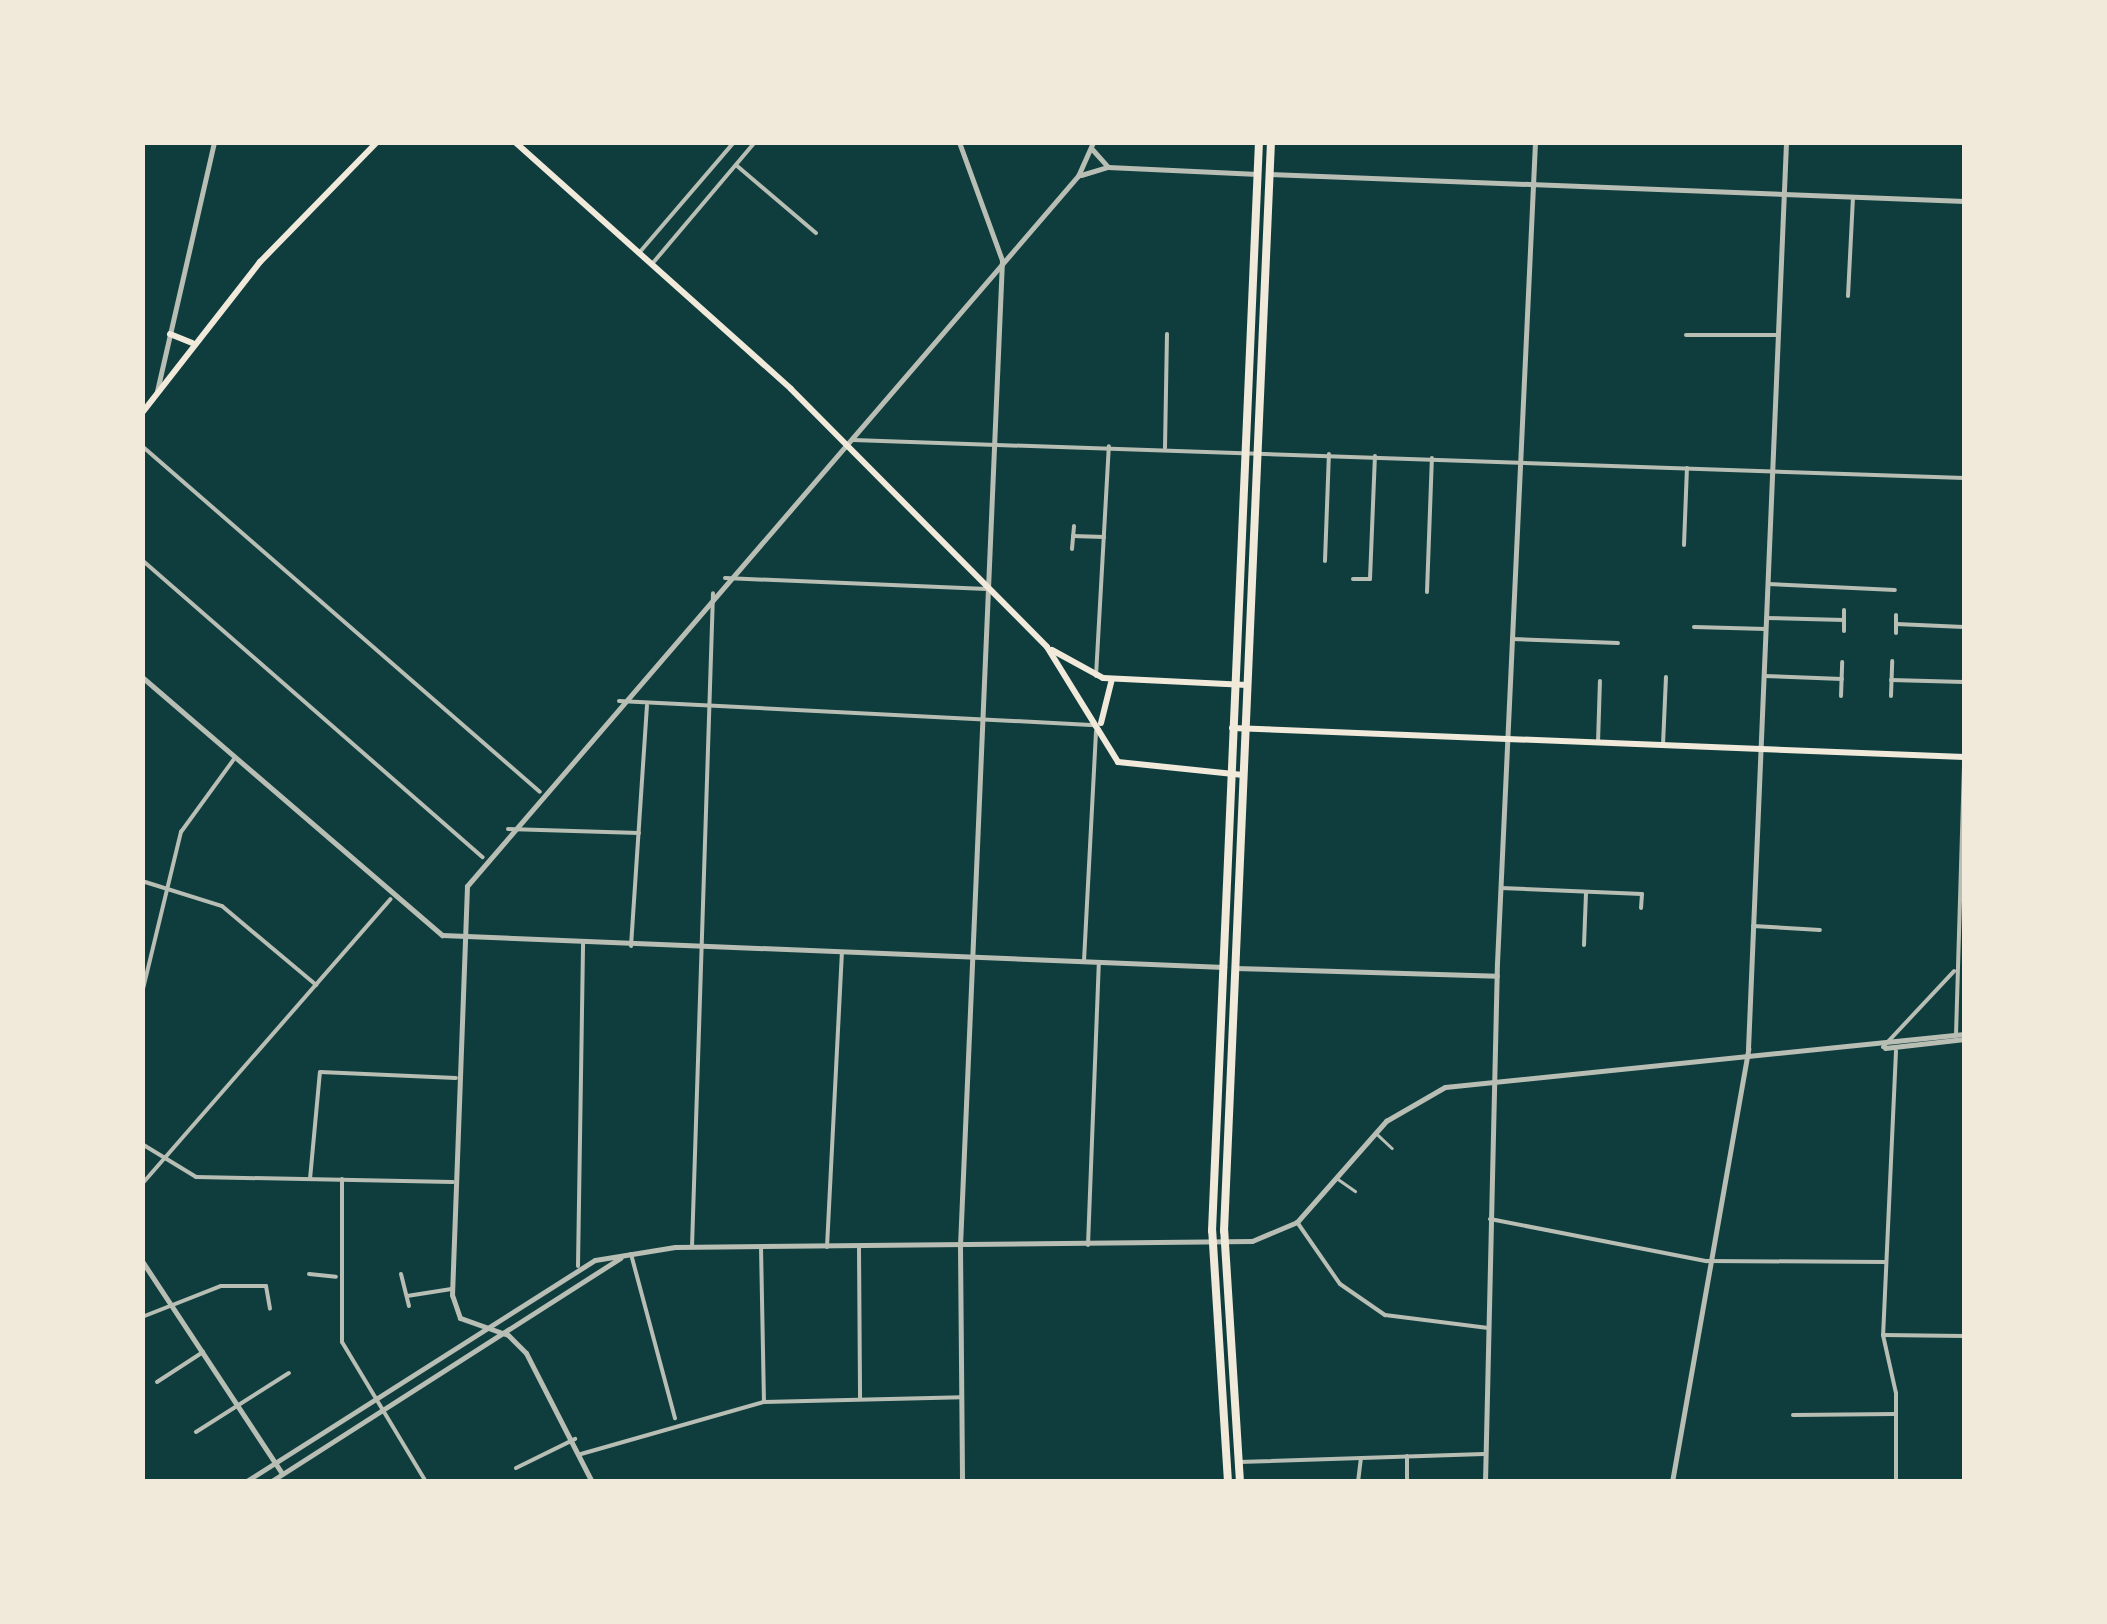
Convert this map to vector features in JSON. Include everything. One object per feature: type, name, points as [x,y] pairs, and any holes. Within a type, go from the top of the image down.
[{"type":"main road","points":[[142,413],[193,342],[377,142]]},
{"type":"main road","points":[[515,142],[844,442],[1047,647],[1127,767],[1243,775]]},
{"type":"main road","points":[[1228,1482],[1212,1245],[1232,684],[1258,142]]},
{"type":"main road","points":[[1240,1482],[1224,1244],[1271,142]]},
{"type":"main road","points":[[170,334],[193,342]]},
{"type":"main road","points":[[1047,647],[1096,677],[1247,685]]},
{"type":"main road","points":[[1100,724],[1112,679]]},
{"type":"main road","points":[[1231,728],[1964,760]]},
{"type":"street","points":[[156,394],[214,142]]},
{"type":"street","points":[[639,253],[734,142]]},
{"type":"street","points":[[652,264],[755,142]]},
{"type":"street","points":[[959,142],[1002,260],[960,1247],[962,1482]]},
{"type":"street","points":[[1485,1482],[1496,976],[1535,142]]},
{"type":"street","points":[[1672,1482],[1745,1063],[1786,142]]},
{"type":"street","points":[[458,1340],[460,1318],[452,1289],[452,1182],[461,937],[467,886],[483,856],[1078,176],[1092,145],[1108,167]]},
{"type":"street","points":[[736,165],[816,233]]},
{"type":"street","points":[[1078,176],[1108,167],[1964,201]]},
{"type":"street","points":[[1848,296],[1854,198]]},
{"type":"street","points":[[1164,448],[1166,334]]},
{"type":"street","points":[[1686,334],[1778,336]]},
{"type":"street","points":[[844,442],[1109,446],[1964,478]]},
{"type":"street","points":[[142,446],[540,792]]},
{"type":"street","points":[[1096,677],[1109,446]]},
{"type":"street","points":[[1325,562],[1329,454]]},
{"type":"street","points":[[1353,579],[1370,579],[1375,456]]},
{"type":"street","points":[[1427,592],[1432,458]]},
{"type":"street","points":[[1684,545],[1687,468]]},
{"type":"street","points":[[1072,549],[1074,526]]},
{"type":"street","points":[[1073,536],[1104,537]]},
{"type":"street","points":[[142,560],[483,856]]},
{"type":"street","points":[[725,578],[987,589]]},
{"type":"street","points":[[1768,584],[1896,590]]},
{"type":"street","points":[[692,1247],[713,593]]},
{"type":"street","points":[[1844,610],[1844,632]]},
{"type":"street","points":[[1896,615],[1896,633]]},
{"type":"street","points":[[1766,618],[1844,620]]},
{"type":"street","points":[[1896,624],[1964,626]]},
{"type":"street","points":[[1694,627],[1766,629]]},
{"type":"street","points":[[1512,638],[1618,643]]},
{"type":"street","points":[[1891,696],[1892,661]]},
{"type":"street","points":[[1841,696],[1842,662]]},
{"type":"street","points":[[1664,745],[1666,676]]},
{"type":"street","points":[[1764,676],[1842,680]]},
{"type":"street","points":[[142,677],[391,899],[428,929],[461,937],[1496,976]]},
{"type":"street","points":[[1892,680],[1964,682]]},
{"type":"street","points":[[1598,743],[1600,681]]},
{"type":"street","points":[[619,701],[1100,724],[1084,963]]},
{"type":"street","points":[[631,946],[647,705]]},
{"type":"street","points":[[142,994],[186,820],[234,759]]},
{"type":"street","points":[[1950,1043],[1956,1034],[1964,760]]},
{"type":"street","points":[[508,828],[639,833]]},
{"type":"street","points":[[142,880],[222,906],[316,985]]},
{"type":"street","points":[[1500,888],[1642,894],[1641,908]]},
{"type":"street","points":[[1584,945],[1586,892]]},
{"type":"street","points":[[142,1184],[391,899]]},
{"type":"street","points":[[1753,926],[1820,930]]},
{"type":"street","points":[[578,1266],[583,943]]},
{"type":"street","points":[[826,1247],[842,954]]},
{"type":"street","points":[[1088,1245],[1098,964]]},
{"type":"street","points":[[1882,1047],[1956,969]]},
{"type":"street","points":[[1882,1047],[1896,1051],[1950,1043],[1964,1036]]},
{"type":"street","points":[[245,1482],[458,1340],[578,1266],[629,1254],[692,1247],[1224,1244],[1297,1222],[1376,1133],[1432,1092],[1494,1082],[1745,1063],[1964,1036]]},
{"type":"street","points":[[1896,1051],[1883,1335],[1896,1414],[1896,1482]]},
{"type":"street","points":[[310,1179],[320,1072],[456,1078]]},
{"type":"street","points":[[142,1144],[163,1162],[196,1177],[452,1182]]},
{"type":"street","points":[[342,1179],[336,1276],[342,1342],[370,1399],[426,1482]]},
{"type":"street","points":[[1490,1219],[1712,1260],[1887,1262]]},
{"type":"street","points":[[1297,1222],[1340,1284],[1385,1315],[1489,1328]]},
{"type":"street","points":[[761,1247],[764,1402]]},
{"type":"street","points":[[859,1248],[860,1399]]},
{"type":"street","points":[[270,1482],[497,1331],[629,1254]]},
{"type":"street","points":[[629,1254],[675,1420]]},
{"type":"street","points":[[142,1260],[287,1482]]},
{"type":"street","points":[[310,1274],[336,1276]]},
{"type":"street","points":[[401,1274],[409,1306]]},
{"type":"street","points":[[142,1317],[208,1288],[262,1285],[270,1309]]},
{"type":"street","points":[[407,1296],[452,1289]]},
{"type":"street","points":[[460,1318],[497,1331],[526,1353],[575,1439],[592,1482]]},
{"type":"street","points":[[1883,1335],[1964,1336]]},
{"type":"street","points":[[157,1382],[204,1351]]},
{"type":"street","points":[[196,1432],[289,1373]]},
{"type":"street","points":[[580,1454],[675,1420],[764,1402],[962,1397]]},
{"type":"street","points":[[1793,1415],[1896,1414]]},
{"type":"street","points":[[516,1468],[575,1439]]},
{"type":"street","points":[[1239,1462],[1486,1454]]},
{"type":"street","points":[[1407,1456],[1407,1482]]},
{"type":"street","points":[[1358,1482],[1361,1458]]},
{"type":"lane","points":[[1376,1133],[1392,1148]]},
{"type":"lane","points":[[1338,1179],[1355,1191]]}]
